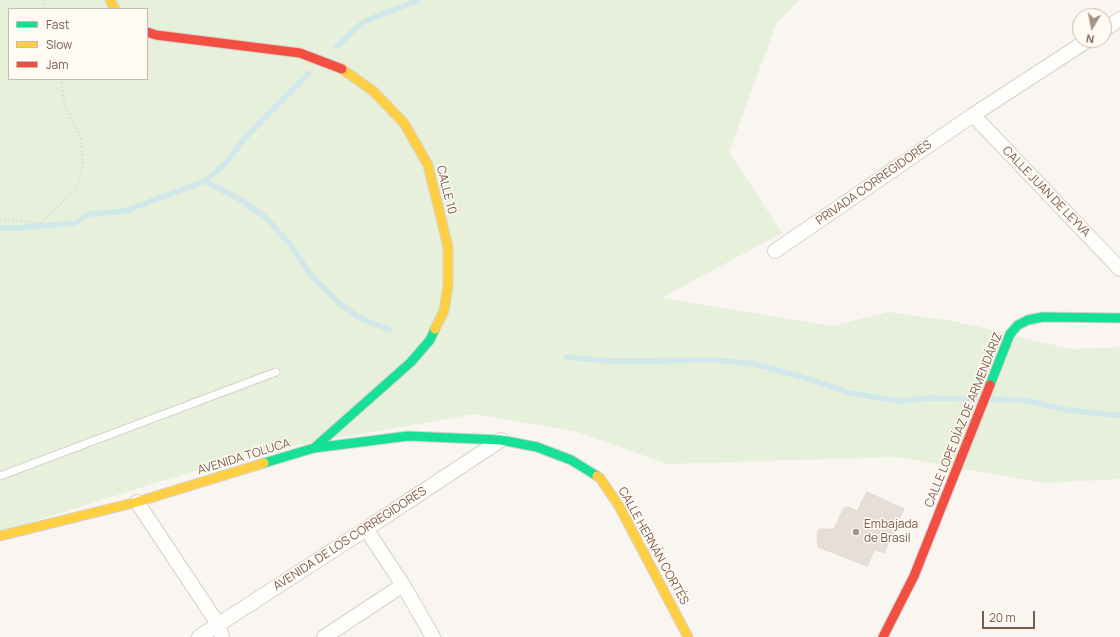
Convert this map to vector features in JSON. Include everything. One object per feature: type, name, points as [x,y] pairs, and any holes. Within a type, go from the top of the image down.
[{"type":"street","name":"CALLE 10","points":[[148,32],[156,35],[300,53],[342,69],[372,91],[404,123],[428,165],[448,247],[448,285],[444,311],[430,340],[410,362],[314,448]]},
{"type":"street","points":[[973,115],[1076,48]]},
{"type":"street","name":"PRIVADA CORREGIDORES","points":[[775,251],[973,115]]},
{"type":"street","name":"CALLE JUAN DE LEYVA","points":[[973,115],[1120,269]]},
{"type":"street","name":"CALLE LOPE DÍAZ DE ARMENDÁRIZ","points":[[883,637],[914,576],[1010,334],[1018,325],[1028,320],[1043,317],[1120,318]]},
{"type":"street","name":"AVENIDA TOLUCA","points":[[0,536],[137,502],[314,448],[408,436],[500,440]]},
{"type":"street","name":"AVENIDA DE LOS CORREGIDORES","points":[[199,637],[220,630],[366,529],[500,440]]},
{"type":"street","name":"CALLE HERNÁN CORTÉS","points":[[500,440],[537,447],[571,460],[600,478],[619,506],[688,637]]},
{"type":"street","points":[[137,502],[220,630]]},
{"type":"street","points":[[366,529],[403,585],[433,637]]},
{"type":"street","points":[[324,637],[403,585]]},
{"type":"lane","points":[[0,476],[276,372]]},
{"type":"path","points":[[0,219],[40,223],[77,187],[83,165],[81,138],[64,104],[61,80]]},
{"type":"green space","points":[[0,0],[799,0],[776,24],[729,152],[782,233],[661,298],[832,326],[888,312],[953,321],[1071,349],[1120,347],[1120,479],[1044,483],[897,457],[667,464],[578,432],[475,414],[251,453],[0,532]]},
{"type":"building","name":"Embajada de Brasil","points":[[867,492],[904,509],[884,553],[875,549],[867,566],[818,547],[817,535],[819,529],[834,529],[844,508],[848,507],[857,511]]},
{"type":"waterway","points":[[336,47],[363,22],[419,0]]},
{"type":"waterway","points":[[0,228],[75,223],[90,214],[125,211],[205,181],[226,163],[244,139],[309,73]]},
{"type":"waterway","points":[[205,181],[241,200],[265,217],[290,244],[312,277],[340,304],[360,318],[390,330]]},
{"type":"waterway","points":[[566,357],[608,361],[715,360],[755,364],[851,393],[899,401],[930,398],[1023,400],[1067,410],[1120,415]]},
{"type":"traffic: fast","points":[[990,385],[1010,334],[1018,325],[1028,320],[1043,317],[1120,318]]},
{"type":"traffic: fast","points":[[314,448],[411,362],[430,340],[435,329]]},
{"type":"traffic: fast","points":[[264,463],[314,448],[408,436],[501,440],[537,447],[571,460],[597,476]]},
{"type":"traffic: slow","points":[[110,0],[114,8]]},
{"type":"traffic: slow","points":[[342,69],[373,91],[404,123],[428,165],[448,247],[448,285],[444,311],[435,329]]},
{"type":"traffic: slow","points":[[0,536],[137,502],[264,463]]},
{"type":"traffic: slow","points":[[597,476],[600,478],[619,506],[688,637]]},
{"type":"traffic: jam","points":[[148,32],[156,35],[300,53],[342,69]]},
{"type":"traffic: jam","points":[[883,637],[914,576],[990,385]]},
{"type":"place","name":"Embajada de Brasil","points":[[856,532]]}]
